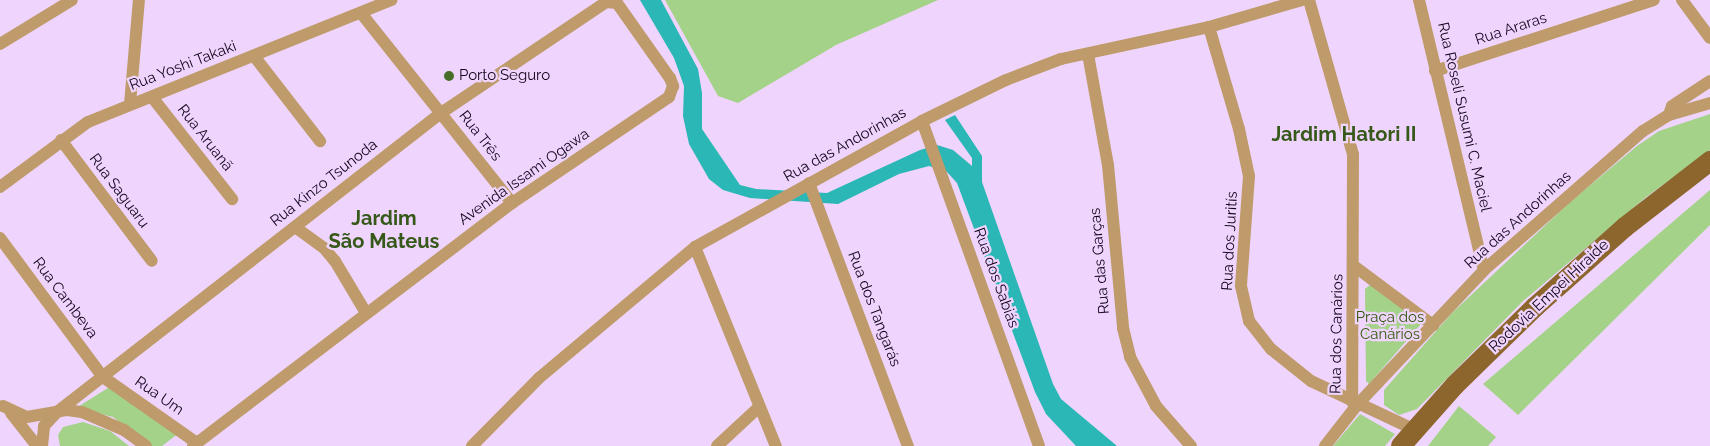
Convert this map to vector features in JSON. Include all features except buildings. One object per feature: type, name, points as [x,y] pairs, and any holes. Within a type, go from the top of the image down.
[{"type":"main road","name":"Rodovia Empei Hiraide","points":[[1402,446],[1415,430],[1542,300],[1625,227],[1710,161]]},
{"type":"street","points":[[0,44],[72,0]]},
{"type":"street","points":[[130,104],[139,0]]},
{"type":"street","name":"Rua Yoshi Takaki","points":[[0,187],[61,140],[88,122],[391,0]]},
{"type":"street","name":"Rua Kinzo Tsunoda","points":[[57,412],[441,113],[606,2],[613,0],[620,7]]},
{"type":"street","name":"Rua das Andorinhas","points":[[472,446],[539,378],[694,248],[922,121],[1021,74],[1061,59],[1209,26],[1302,0]]},
{"type":"street","name":"Rua dos Canários","points":[[1308,0],[1353,154],[1354,404]]},
{"type":"street","name":"Rua Roseli Susumi C. Maciel","points":[[1419,0],[1484,270]]},
{"type":"street","name":"Rua Araras","points":[[1435,71],[1654,0]]},
{"type":"street","points":[[1682,0],[1710,38]]},
{"type":"street","name":"Avenida Issami Ogawa","points":[[195,444],[512,204],[666,99],[673,86],[670,78],[620,7]]},
{"type":"street","name":"Rua Três","points":[[361,13],[512,204]]},
{"type":"street","name":"Rua dos Juritís","points":[[1209,26],[1239,129],[1249,176],[1241,286],[1249,321],[1271,349],[1311,381],[1354,404],[1415,430]]},
{"type":"street","name":"Rua das Garças","points":[[1088,54],[1108,165],[1123,328],[1130,357],[1156,406],[1191,446]]},
{"type":"street","points":[[254,56],[320,141]]},
{"type":"street","points":[[1669,115],[1672,106],[1710,81]]},
{"type":"street","name":"Rua Aruanã","points":[[152,97],[232,199]]},
{"type":"street","points":[[1669,115],[1710,103]]},
{"type":"street","name":"Rua das Andorinhas","points":[[1325,446],[1354,404],[1433,325],[1484,270],[1643,131],[1669,115]]},
{"type":"street","name":"Rua dos Sabiás","points":[[922,121],[1039,446]]},
{"type":"street","name":"Rua Saguaru","points":[[61,140],[152,261]]},
{"type":"street","name":"Rua dos Tangarás","points":[[809,184],[908,446]]},
{"type":"street","points":[[295,227],[324,248],[335,261],[366,313]]},
{"type":"street","name":"Rua Cambeva","points":[[0,238],[103,377]]},
{"type":"street","points":[[694,248],[758,408],[776,446]]},
{"type":"street","name":"Rua dos Canários","points":[[1354,266],[1433,325]]},
{"type":"street","name":"Rua Um","points":[[103,377],[195,444]]},
{"type":"street","points":[[2,404],[27,416],[74,410],[92,415],[124,430],[146,446]]},
{"type":"street","points":[[2,404],[23,425],[36,446]]},
{"type":"street","points":[[717,446],[758,408]]},
{"type":"street","points":[[42,446],[44,426],[57,412]]},
{"type":"green space","points":[[665,0],[938,0],[836,45],[738,103],[718,96]]},
{"type":"green space","points":[[1710,114],[1710,150],[1645,198],[1523,301],[1417,409],[1399,415],[1384,405],[1384,390],[1452,313],[1569,203],[1637,146],[1659,131]]},
{"type":"green space","points":[[1710,190],[1710,225],[1518,415],[1483,384]]},
{"type":"green space","name":"Praça dos Canários","points":[[1371,284],[1422,323],[1369,384],[1366,381],[1365,289]]},
{"type":"green space","points":[[111,386],[179,433],[162,446],[150,446],[113,417],[76,408]]},
{"type":"green space","points":[[1459,406],[1496,437],[1488,446],[1428,446]]},
{"type":"green space","points":[[1360,414],[1395,434],[1385,446],[1333,446]]},
{"type":"green space","points":[[83,422],[110,431],[129,446],[60,446],[58,435],[63,427]]},
{"type":"shaded area","points":[[640,0],[661,0],[698,69],[702,93],[702,129],[740,185],[756,189],[827,193],[920,150],[937,145],[953,150],[972,166],[972,158],[945,120],[955,115],[982,156],[982,182],[1053,384],[1061,399],[1117,446],[1076,446],[1046,414],[1035,392],[957,183],[947,172],[929,166],[899,174],[838,204],[750,198],[723,190],[709,179],[689,144],[683,116],[684,86],[674,58]]},
{"type":"place","name":"Porto Seguro","points":[[449,76]]},
{"type":"district","name":"Jardim Hatori II","points":[[1344,134]]},
{"type":"district","name":"Jardim São Mateus","points":[[384,230]]}]
